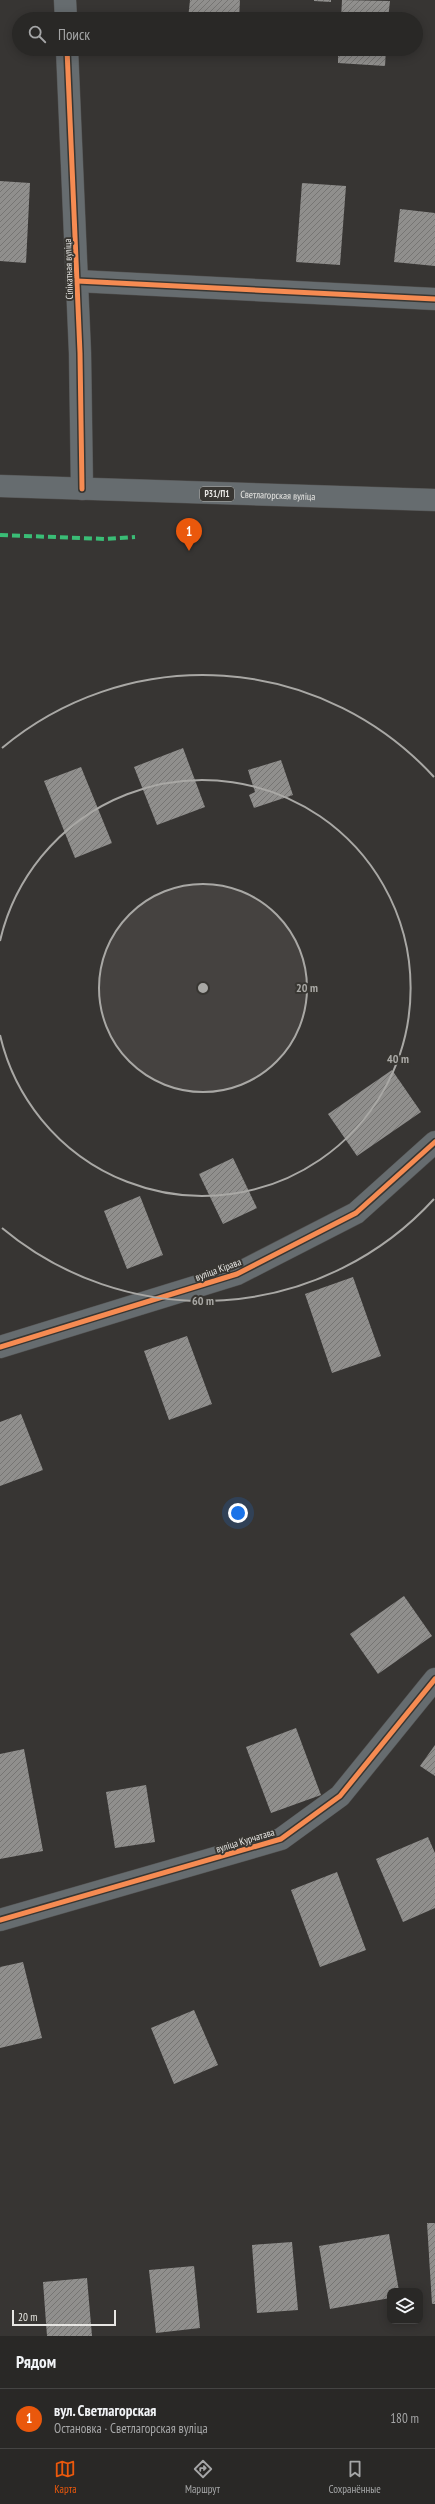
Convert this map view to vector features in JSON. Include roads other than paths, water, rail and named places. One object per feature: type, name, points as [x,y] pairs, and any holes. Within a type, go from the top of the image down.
[{"type":"street","points":[[65,0],[66,12]]},
{"type":"street","name":"Сілікатная вуліца","points":[[67,56],[77,280],[82,489]]},
{"type":"street","points":[[77,280],[435,299]]},
{"type":"street","name":"Светлагорская вуліца","points":[[0,486],[435,500]]},
{"type":"street","name":"вуліца Кірава","points":[[0,1347],[237,1274],[356,1213],[435,1142]]},
{"type":"street","name":"вуліца Курчатава","points":[[0,1920],[281,1839],[340,1796],[435,1679]]},
{"type":"place","name":"вул. Светлагорская","points":[[189,551]]}]
